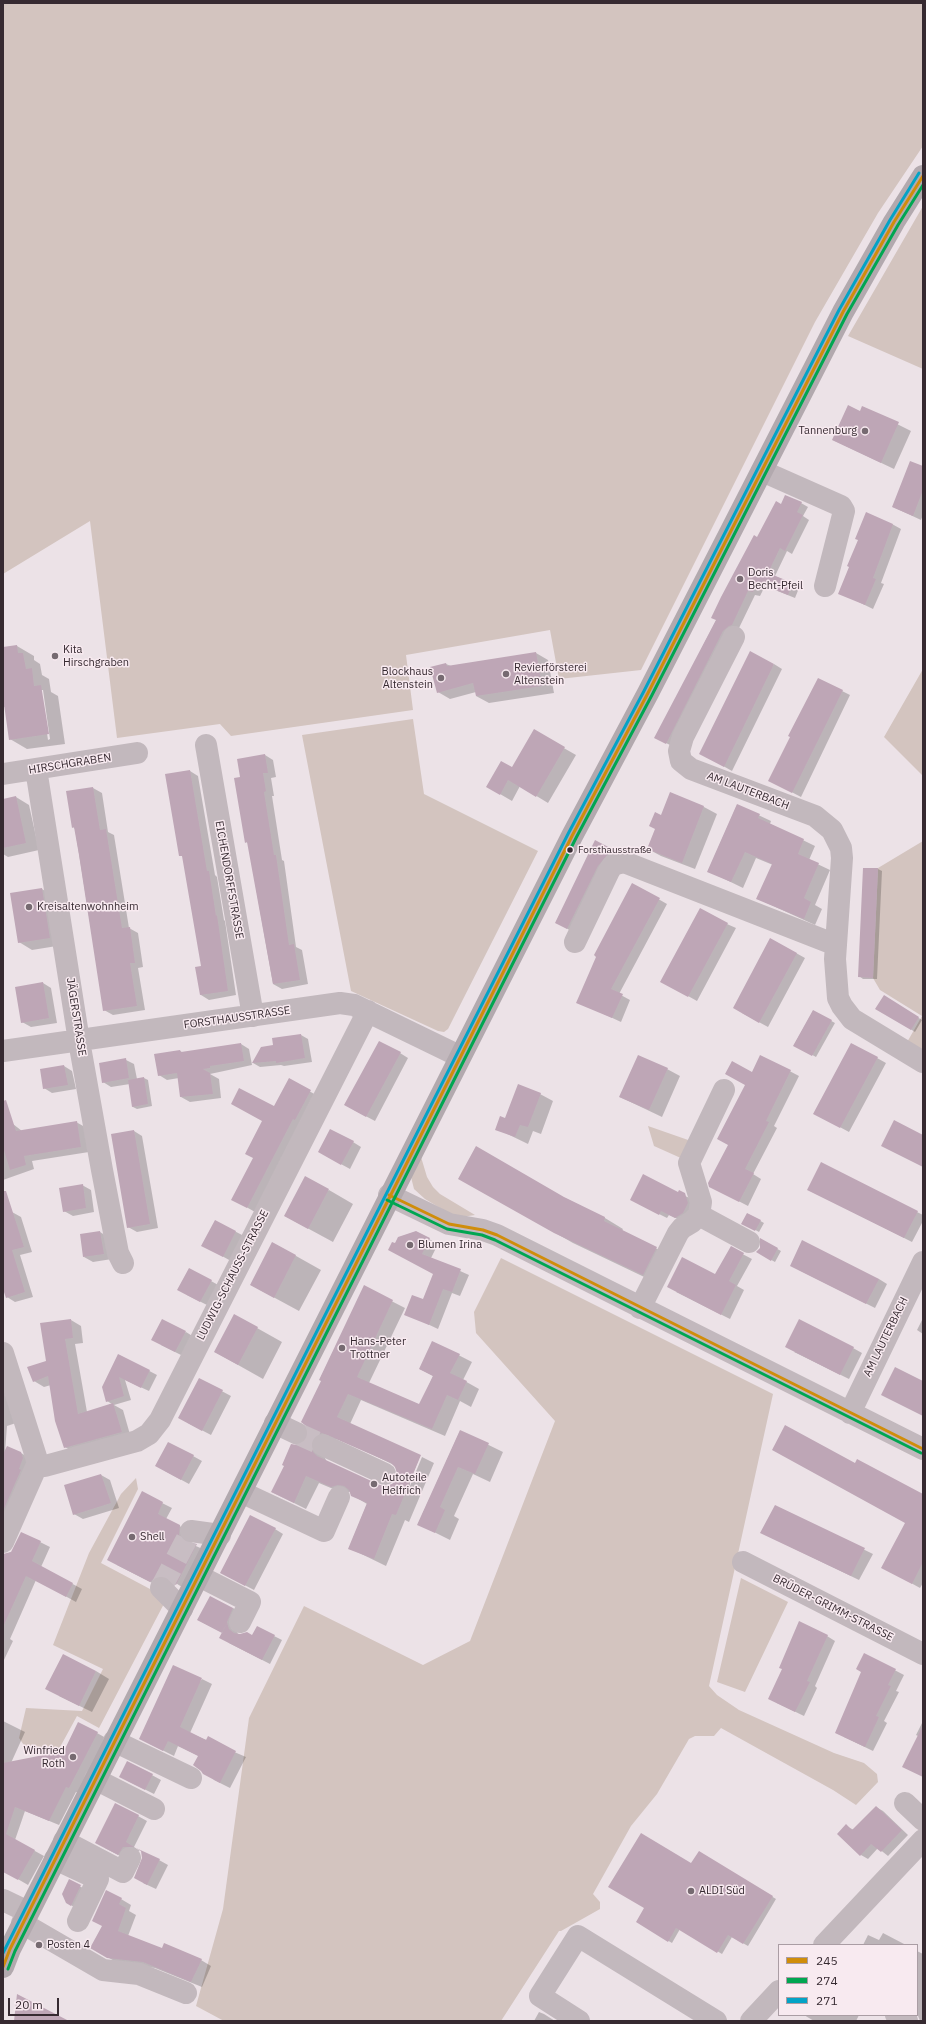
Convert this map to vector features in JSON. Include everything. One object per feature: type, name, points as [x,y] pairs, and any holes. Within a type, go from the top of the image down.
[{"type":"main road","points":[[5,1958],[220,1535],[459,1056],[572,836],[648,693],[843,312],[894,222],[923,176]]},
{"type":"street","points":[[762,470],[841,506],[844,511],[824,586]]},
{"type":"street","name":"AM LAUTERBACH","points":[[734,637],[683,737],[679,756],[681,761],[691,769],[815,816],[832,830],[841,848],[842,858],[836,945],[836,987],[838,998],[847,1014],[865,1028],[923,1062]]},
{"type":"street","name":"EICHENDORFFSTRASSE","points":[[206,745],[253,1016]]},
{"type":"street","name":"HIRSCHGRABEN","points":[[3,774],[137,753]]},
{"type":"street","name":"JÄGERSTRASSE","points":[[36,769],[79,1041],[118,1253],[123,1263]]},
{"type":"street","points":[[575,942],[609,871],[613,865],[624,862],[836,945]]},
{"type":"street","name":"FORSTHAUSSTRASSE","points":[[3,1051],[340,1003],[354,1005],[368,1011],[459,1056]]},
{"type":"street","name":"LUDWIG-SCHAUSS-STRASSE","points":[[38,1464],[45,1466],[137,1441],[149,1434],[160,1420],[368,1011]]},
{"type":"street","points":[[640,1308],[678,1232],[699,1215],[701,1202],[689,1163],[724,1090]]},
{"type":"street","points":[[389,1195],[449,1224],[483,1230],[497,1235],[923,1449]]},
{"type":"street","points":[[699,1215],[749,1242]]},
{"type":"street","name":"AM LAUTERBACH","points":[[850,1413],[923,1262]]},
{"type":"street","points":[[3,1353],[38,1464],[3,1542]]},
{"type":"street","points":[[275,1423],[296,1433]]},
{"type":"street","points":[[323,1445],[384,1474]]},
{"type":"street","points":[[241,1492],[324,1531],[339,1497]]},
{"type":"street","points":[[191,1531],[220,1535]]},
{"type":"street","name":"BRÜDER-GRIMM-STRASSE","points":[[743,1562],[923,1654]]},
{"type":"street","points":[[199,1576],[250,1602],[240,1622]]},
{"type":"street","points":[[161,1588],[182,1609]]},
{"type":"street","points":[[114,1741],[191,1778]]},
{"type":"street","points":[[95,1779],[154,1809]]},
{"type":"street","points":[[905,1803],[923,1820]]},
{"type":"street","points":[[825,1944],[923,1840]]},
{"type":"street","points":[[59,1850],[123,1872],[130,1858]]},
{"type":"street","points":[[59,1850],[98,1879],[78,1922]]},
{"type":"street","points":[[3,1900],[25,1918],[103,1970],[139,1974],[186,1993]]},
{"type":"street","points":[[579,2021],[540,1996],[578,1936],[716,2021]]},
{"type":"street","points":[[751,2021],[778,1992]]},
{"type":"street","points":[[898,2016],[907,2021]]},
{"type":"shaded area","points":[[3,3],[923,3],[923,146],[878,213],[815,322],[641,670],[559,679],[550,630],[406,655],[413,710],[231,736],[220,724],[117,738],[90,521],[3,574]]},
{"type":"shaded area","points":[[923,206],[923,369],[848,336]]},
{"type":"shaded area","points":[[923,669],[923,776],[884,737]]},
{"type":"shaded area","points":[[413,719],[424,794],[538,851],[448,1029],[444,1032],[438,1031],[351,991],[302,735]]},
{"type":"shaded area","points":[[923,841],[923,1054],[906,1044],[922,1016],[880,990],[873,978],[878,868]]},
{"type":"shaded area","points":[[648,1126],[691,1141],[683,1159],[654,1146]]},
{"type":"shaded area","points":[[421,1157],[427,1177],[433,1187],[440,1194],[475,1215],[462,1217],[452,1215],[425,1199],[414,1189],[411,1177]]},
{"type":"shaded area","points":[[501,1258],[773,1394],[709,1686],[717,1695],[739,1710],[834,1753],[864,1763],[877,1774],[878,1782],[856,1805],[833,1790],[721,1728],[714,1736],[695,1736],[689,1739],[657,1794],[631,1826],[593,1894],[600,1902],[600,1909],[559,1931],[501,2021],[224,2021],[196,2006],[223,1909],[249,1718],[304,1606],[423,1665],[470,1641],[555,1421],[476,1333],[474,1312]]},
{"type":"shaded area","points":[[136,1478],[138,1489],[101,1563],[167,1598],[99,1728],[77,1716],[59,1749],[28,1751],[19,1738],[26,1708],[82,1711],[103,1669],[53,1645],[89,1553],[121,1494]]},
{"type":"shaded area","points":[[741,1578],[788,1602],[745,1692],[717,1682]]},
{"type":"building","name":"Tannenburg","points":[[848,405],[860,411],[862,406],[899,422],[881,463],[832,440]]},
{"type":"building","points":[[910,461],[923,466],[923,490],[913,516],[892,507]]},
{"type":"building","points":[[785,495],[802,502],[797,512],[803,515],[785,551],[780,548],[768,573],[793,583],[788,595],[758,583],[753,592],[748,591],[732,625],[723,631],[666,744],[654,738],[716,620],[711,618],[754,535],[757,537],[776,501],[781,504]]},
{"type":"building","points":[[866,512],[893,524],[873,578],[876,579],[865,605],[838,594],[849,567],[847,566],[858,540],[855,539]]},
{"type":"building","points":[[17,645],[18,653],[23,653],[26,669],[32,668],[34,686],[41,685],[49,734],[9,740],[3,697],[3,647]]},
{"type":"building","points":[[750,651],[774,664],[724,767],[699,754]]},
{"type":"building","name":"Revierförsterei Altenstein","points":[[536,652],[542,686],[476,696],[473,683],[437,693],[430,667],[446,663],[447,666]]},
{"type":"building","points":[[818,678],[843,690],[792,793],[768,781],[790,737],[788,736]]},
{"type":"building","points":[[534,729],[565,747],[536,797],[508,780],[500,795],[486,787],[501,761],[512,767]]},
{"type":"building","points":[[265,754],[268,773],[263,773],[266,791],[264,792],[274,855],[276,855],[289,945],[294,944],[300,980],[273,984],[247,842],[245,843],[234,778],[240,777],[237,759]]},
{"type":"building","points":[[190,770],[207,871],[209,871],[216,916],[217,915],[228,991],[200,995],[195,967],[201,966],[182,856],[179,856],[165,774]]},
{"type":"building","points":[[93,787],[100,830],[106,829],[122,928],[130,927],[135,963],[130,963],[137,1006],[103,1011],[79,855],[74,827],[72,828],[66,791]]},
{"type":"building","points":[[670,792],[704,806],[682,863],[647,849],[655,829],[649,826],[655,812],[661,815]]},
{"type":"building","points":[[16,796],[26,843],[3,848],[3,799]]},
{"type":"building","points":[[737,804],[760,814],[758,818],[804,839],[798,854],[819,863],[804,898],[811,902],[804,919],[756,899],[772,864],[745,852],[731,882],[707,872]]},
{"type":"building","points":[[595,840],[612,849],[598,866],[567,929],[555,923]]},
{"type":"building","points":[[863,868],[878,868],[873,978],[858,977]]},
{"type":"building","points":[[632,883],[660,898],[611,989],[623,994],[612,1018],[576,1003],[596,957],[594,955]]},
{"type":"building","name":"Kreisaltenwohnheim","points":[[42,888],[50,938],[18,943],[10,893]]},
{"type":"building","points":[[700,908],[728,923],[688,997],[660,982]]},
{"type":"building","points":[[770,938],[797,953],[759,1023],[733,1008]]},
{"type":"building","points":[[43,982],[49,1018],[21,1023],[15,987]]},
{"type":"building","points":[[884,995],[919,1017],[911,1030],[875,1009]]},
{"type":"building","points":[[813,1010],[832,1020],[812,1056],[793,1046]]},
{"type":"building","points":[[301,1034],[305,1058],[276,1063],[276,1061],[252,1063],[261,1047],[273,1045],[272,1038]]},
{"type":"building","points":[[379,1041],[401,1052],[366,1117],[344,1105]]},
{"type":"building","points":[[241,1043],[244,1061],[210,1066],[210,1068],[203,1069],[210,1073],[213,1094],[180,1097],[177,1073],[158,1076],[154,1054],[180,1050],[181,1052]]},
{"type":"building","points":[[851,1043],[878,1057],[840,1128],[813,1114]]},
{"type":"building","points":[[638,1055],[668,1068],[649,1110],[619,1097]]},
{"type":"building","points":[[760,1055],[791,1070],[766,1121],[769,1122],[745,1169],[754,1173],[739,1202],[709,1187],[708,1183],[728,1145],[717,1139],[745,1085],[725,1074],[732,1061],[752,1072]]},
{"type":"building","points":[[126,1058],[129,1078],[102,1083],[99,1063]]},
{"type":"building","points":[[64,1065],[68,1085],[43,1089],[40,1069]]},
{"type":"building","points":[[144,1077],[148,1104],[132,1107],[128,1080]]},
{"type":"building","points":[[289,1078],[311,1090],[295,1120],[293,1119],[247,1208],[231,1200],[253,1158],[245,1154],[262,1121],[231,1104],[239,1088],[274,1106]]},
{"type":"building","points":[[518,1084],[541,1093],[528,1127],[520,1125],[515,1137],[495,1130],[500,1116],[505,1118]]},
{"type":"building","points":[[6,1100],[16,1131],[77,1121],[81,1147],[24,1156],[26,1165],[10,1170],[3,1147],[3,1101]]},
{"type":"building","points":[[894,1120],[923,1135],[923,1167],[881,1146]]},
{"type":"building","points":[[330,1129],[354,1141],[341,1165],[318,1152]]},
{"type":"building","points":[[134,1130],[150,1224],[127,1228],[111,1134]]},
{"type":"building","points":[[476,1146],[564,1197],[605,1217],[604,1221],[657,1247],[643,1275],[554,1233],[458,1179]]},
{"type":"building","points":[[821,1162],[918,1211],[904,1238],[807,1190]]},
{"type":"building","points":[[643,1174],[678,1192],[679,1190],[685,1193],[688,1203],[683,1213],[675,1218],[661,1211],[659,1215],[630,1200]]},
{"type":"building","points":[[305,1176],[329,1189],[308,1229],[284,1216]]},
{"type":"building","points":[[83,1184],[86,1208],[63,1212],[59,1188]]},
{"type":"building","points":[[3,1191],[6,1191],[24,1247],[12,1250],[25,1292],[6,1298],[3,1289]]},
{"type":"building","points":[[747,1213],[761,1220],[755,1231],[741,1224]]},
{"type":"building","points":[[215,1220],[236,1231],[223,1257],[201,1246]]},
{"type":"building","points":[[100,1231],[104,1254],[83,1257],[80,1234]]},
{"type":"building","points":[[416,1231],[430,1238],[422,1254],[461,1269],[452,1292],[443,1289],[429,1325],[404,1315],[412,1295],[423,1299],[433,1274],[388,1250],[392,1242],[395,1243],[398,1237]]},
{"type":"building","points":[[760,1238],[778,1248],[771,1261],[756,1252],[760,1248]]},
{"type":"building","points":[[802,1240],[879,1279],[866,1304],[790,1266]]},
{"type":"building","points":[[272,1242],[296,1255],[274,1298],[250,1285]]},
{"type":"building","points":[[731,1246],[744,1253],[729,1281],[736,1285],[721,1315],[667,1287],[682,1257],[715,1274]]},
{"type":"building","points":[[189,1268],[212,1280],[200,1302],[177,1290]]},
{"type":"building","points":[[364,1285],[393,1300],[357,1377],[419,1404],[433,1376],[419,1369],[432,1341],[460,1354],[450,1373],[467,1381],[458,1400],[447,1395],[432,1429],[348,1394],[337,1417],[421,1455],[396,1515],[392,1514],[374,1559],[348,1549],[367,1503],[351,1496],[349,1490],[344,1486],[338,1485],[331,1487],[306,1476],[294,1503],[271,1492],[284,1466],[282,1465],[291,1444],[297,1445],[303,1443],[307,1438],[308,1432],[306,1426],[301,1422],[321,1381],[319,1380]],"holes":[[[322,1433],[391,1463],[395,1467],[397,1473],[396,1480],[392,1484],[386,1486],[380,1485],[317,1456],[313,1452],[311,1446],[312,1440],[316,1435]]]},
{"type":"building","points":[[234,1314],[258,1327],[238,1365],[214,1352]]},
{"type":"building","points":[[71,1319],[73,1338],[65,1339],[78,1414],[113,1403],[122,1432],[64,1448],[55,1421],[48,1376],[33,1382],[27,1367],[46,1361],[40,1323]]},
{"type":"building","points":[[162,1319],[186,1331],[175,1352],[151,1340]]},
{"type":"building","points":[[799,1319],[854,1347],[840,1375],[785,1347]]},
{"type":"building","points":[[118,1354],[150,1370],[141,1388],[119,1377],[124,1396],[106,1402],[102,1387]]},
{"type":"building","points":[[895,1367],[923,1381],[923,1416],[881,1395]]},
{"type":"building","points":[[199,1378],[223,1390],[202,1431],[178,1418]]},
{"type":"building","points":[[785,1425],[855,1463],[857,1459],[923,1494],[923,1562],[912,1584],[881,1568],[905,1523],[772,1450]]},
{"type":"building","points":[[460,1430],[489,1443],[475,1474],[458,1467],[440,1507],[445,1510],[435,1533],[417,1525]]},
{"type":"building","points":[[168,1442],[194,1455],[181,1480],[155,1466]]},
{"type":"building","points":[[7,1446],[21,1452],[23,1458],[19,1469],[21,1470],[3,1511],[3,1454]]},
{"type":"building","points":[[101,1474],[111,1503],[73,1515],[64,1485]]},
{"type":"building","points":[[142,1491],[163,1502],[158,1514],[180,1525],[179,1535],[183,1541],[197,1544],[176,1585],[164,1576],[157,1576],[150,1582],[107,1560]]},
{"type":"building","points":[[775,1505],[865,1548],[851,1576],[760,1533]]},
{"type":"building","points":[[250,1515],[276,1528],[245,1586],[220,1573]]},
{"type":"building","points":[[21,1532],[41,1541],[32,1561],[73,1583],[66,1597],[26,1576],[3,1627],[3,1554],[11,1552]]},
{"type":"building","points":[[210,1596],[233,1608],[227,1622],[229,1629],[234,1633],[240,1634],[247,1632],[252,1635],[257,1626],[275,1635],[262,1660],[219,1638],[222,1633],[197,1620]]},
{"type":"building","points":[[799,1621],[828,1635],[807,1681],[810,1682],[795,1712],[768,1699],[782,1669],[779,1668]]},
{"type":"building","points":[[864,1653],[896,1669],[888,1685],[891,1686],[876,1716],[879,1717],[865,1747],[835,1733],[861,1672],[856,1669]]},
{"type":"building","points":[[63,1654],[96,1671],[79,1706],[45,1689]]},
{"type":"building","points":[[173,1665],[202,1678],[180,1727],[206,1740],[208,1736],[236,1751],[220,1783],[203,1774],[193,1765],[198,1756],[168,1741],[163,1751],[139,1739]]},
{"type":"building","points":[[78,1722],[98,1732],[69,1788],[66,1787],[49,1821],[15,1807],[6,1834],[35,1850],[18,1880],[3,1872],[3,1763],[64,1751]]},
{"type":"building","points":[[923,1725],[923,1777],[902,1767]]},
{"type":"building","points":[[127,1761],[153,1774],[145,1790],[119,1777]]},
{"type":"building","points":[[115,1803],[139,1815],[126,1842],[134,1847],[123,1847],[118,1855],[95,1843]]},
{"type":"building","points":[[876,1806],[902,1830],[881,1852],[871,1844],[860,1856],[837,1834],[846,1824],[852,1830]]},
{"type":"building","name":"ALDI Süd","points":[[641,1833],[691,1863],[699,1851],[773,1896],[743,1944],[728,1935],[717,1953],[676,1928],[668,1942],[636,1922],[644,1908],[608,1887]]},
{"type":"building","points":[[136,1848],[160,1859],[147,1885],[134,1878],[142,1858],[141,1851]]},
{"type":"building","points":[[69,1879],[81,1885],[71,1906],[66,1903],[62,1894]]},
{"type":"building","points":[[106,1890],[122,1898],[119,1904],[126,1908],[118,1931],[162,1948],[164,1943],[202,1959],[191,1982],[143,1962],[107,1958],[90,1948],[102,1926],[92,1921]]},
{"type":"building","points":[[17,1994],[69,2021],[14,2021]]},
{"type":"tunnel","points":[[296,1433],[323,1445]]},
{"type":"tunnel","points":[[161,1588],[191,1531]]},
{"type":"transit line","name":"271","points":[[3,1953],[568,834],[644,691],[839,310],[890,220],[919,173]]},
{"type":"transit line","name":"245","points":[[3,1967],[10,1949],[572,836],[648,693],[843,312],[894,222],[923,176]]},
{"type":"transit line","name":"274","points":[[8,1969],[15,1951],[576,838],[652,695],[847,314],[898,225],[923,185]]},
{"type":"transit line","name":"245","points":[[389,1195],[449,1224],[483,1230],[497,1235],[923,1449]]},
{"type":"transit line","name":"274","points":[[387,1200],[447,1229],[482,1235],[495,1240],[921,1453]]},
{"type":"place","name":"Tannenburg","points":[[865,431]]},
{"type":"place","name":"Doris Becht-Pfeil","points":[[740,579]]},
{"type":"place","name":"Kita Hirschgraben","points":[[55,656]]},
{"type":"place","name":"Revierförsterei Altenstein","points":[[506,674]]},
{"type":"place","name":"Blockhaus Altenstein","points":[[441,678]]},
{"type":"place","name":"Forsthausstraße","points":[[570,850]]},
{"type":"place","name":"Kreisaltenwohnheim","points":[[29,907]]},
{"type":"place","name":"Blumen Irina","points":[[410,1245]]},
{"type":"place","name":"Hans-Peter Trottner","points":[[342,1348]]},
{"type":"place","name":"Autoteile Helfrich","points":[[374,1484]]},
{"type":"place","name":"Shell","points":[[132,1537]]},
{"type":"place","name":"Winfried Roth","points":[[73,1757]]},
{"type":"place","name":"ALDI Süd","points":[[691,1891]]},
{"type":"place","name":"Posten 4","points":[[39,1945]]}]
